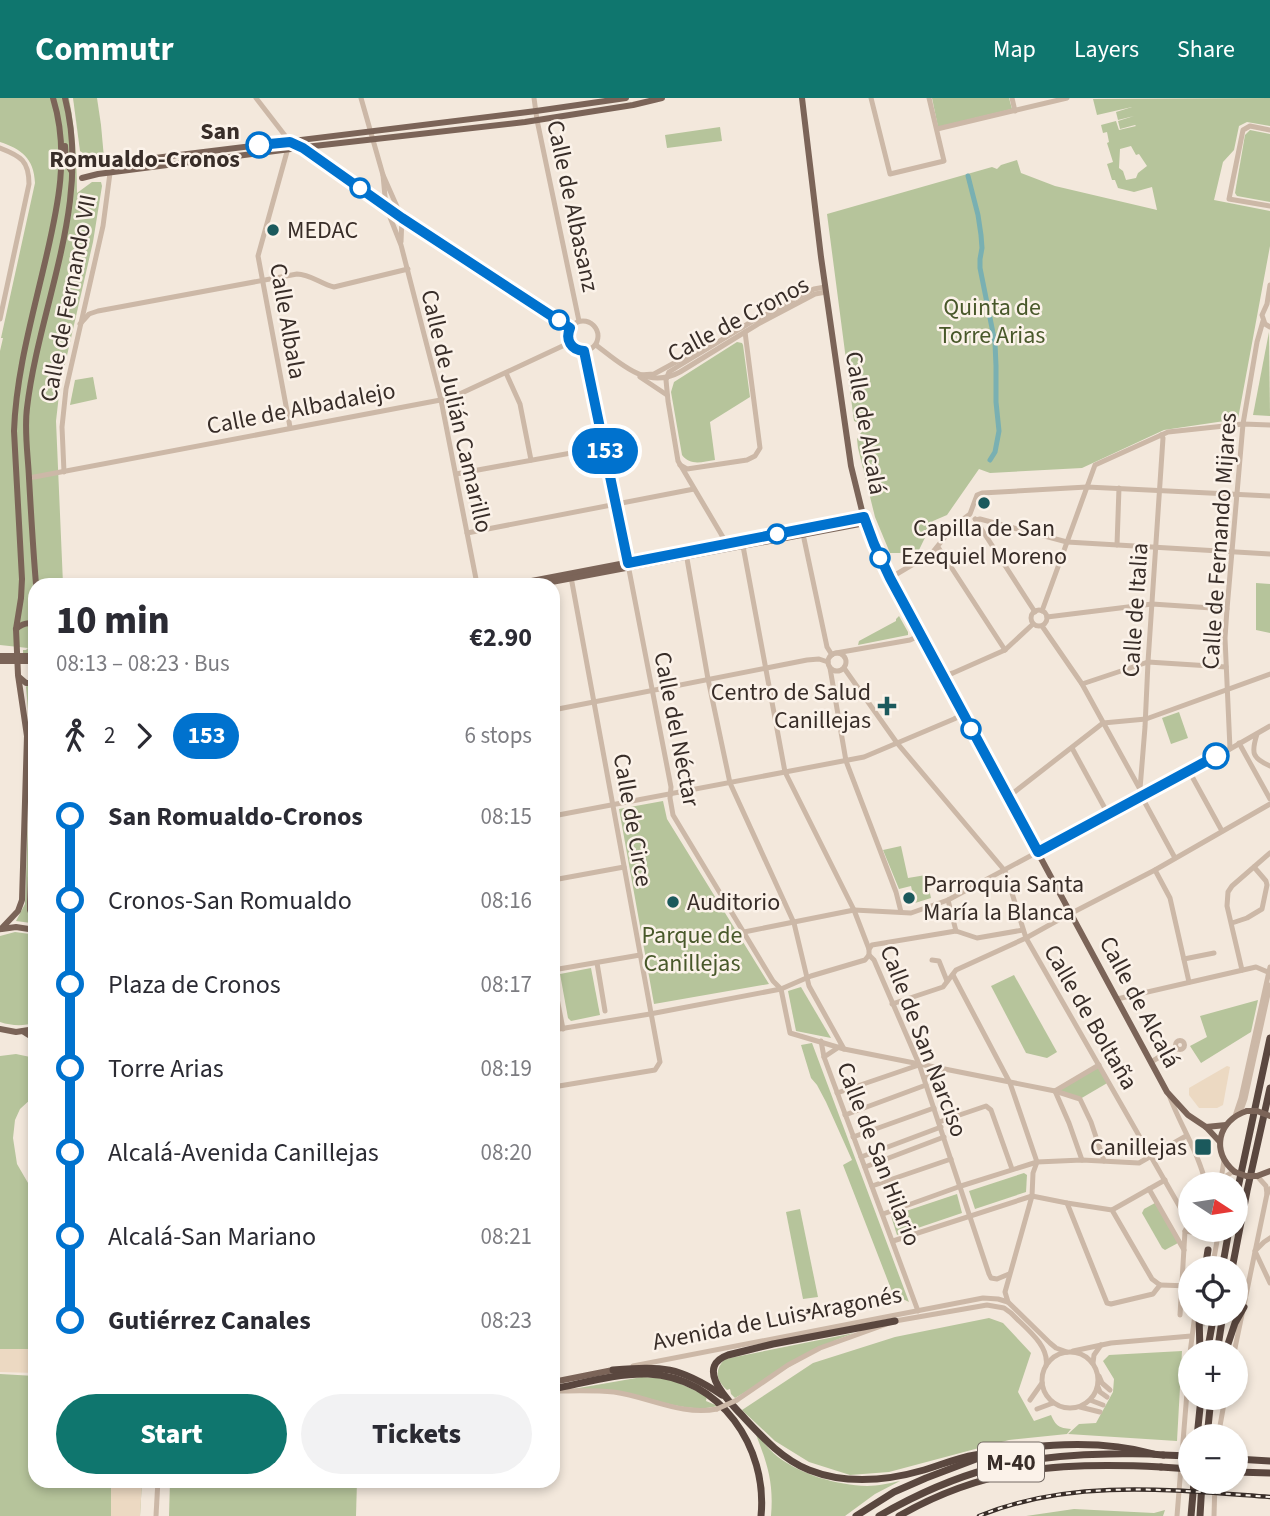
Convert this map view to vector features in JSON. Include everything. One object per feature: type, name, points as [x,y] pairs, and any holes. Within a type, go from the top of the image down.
[{"type":"highway","points":[[1241,1172],[1270,1038]]},
{"type":"highway","points":[[1235,1256],[1270,1088]]},
{"type":"highway","points":[[1207,1256],[1208,1250]]},
{"type":"highway","points":[[895,1321],[722,1357],[714,1369],[714,1378],[725,1397],[779,1453],[808,1470],[837,1478],[871,1481],[891,1478],[974,1455],[1046,1446],[1096,1445],[1132,1448],[1154,1454]]},
{"type":"highway","points":[[613,1370],[648,1367],[668,1369],[693,1378],[725,1397]]},
{"type":"highway","points":[[560,1388],[613,1377],[648,1374],[678,1379],[706,1392],[732,1416],[746,1438],[758,1478],[761,1516]]},
{"type":"highway","points":[[856,1516],[894,1492],[995,1452]]},
{"type":"highway","name":"M-40","points":[[879,1516],[930,1489],[960,1477],[1014,1462],[1073,1455],[1178,1456]]},
{"type":"highway","points":[[1248,1460],[1270,1461]]},
{"type":"highway","name":"M-40","points":[[899,1516],[962,1487],[1015,1472],[1073,1465],[1178,1468]]},
{"type":"highway","points":[[1248,1472],[1270,1473]]},
{"type":"highway","points":[[1191,1516],[1193,1494]]},
{"type":"highway","points":[[1200,1516],[1201,1494]]},
{"type":"main road","points":[[0,929],[18,911],[22,900],[27,736],[18,675],[16,629],[22,598],[22,579],[13,431],[20,373],[60,193],[61,138],[53,98]]},
{"type":"main road","points":[[36,578],[26,411],[71,194],[70,118],[65,98]]},
{"type":"main road","points":[[65,229],[70,220],[76,186],[82,178],[92,175],[370,131],[626,98]]},
{"type":"main road","points":[[60,193],[65,179],[83,164],[98,165],[289,145],[303,148],[537,120],[662,98]]},
{"type":"main road","name":"Calle de Alcalá","points":[[802,100],[851,466],[864,520],[890,578],[1150,1062],[1169,1095],[1220,1142]]},
{"type":"main road","points":[[61,138],[66,162],[72,172],[82,178]]},
{"type":"main road","points":[[72,152],[83,164]]},
{"type":"main road","points":[[728,546],[803,534],[864,520]]},
{"type":"main road","points":[[557,578],[864,520]]},
{"type":"main road","points":[[560,579],[571,576]]},
{"type":"main road","points":[[16,629],[28,624]]},
{"type":"main road","points":[[0,658],[28,659]]},
{"type":"main road","points":[[18,675],[28,683]]},
{"type":"main road","points":[[0,929],[28,929]]},
{"type":"main road","points":[[0,1037],[4,1030],[28,1031]]},
{"type":"main road","points":[[24,1032],[28,1035]]},
{"type":"main road","points":[[1206,1127],[1226,1125],[1241,1114],[1257,1111],[1270,1116]]},
{"type":"main road","points":[[1226,1125],[1220,1142],[1224,1161],[1234,1171],[1246,1176],[1257,1176],[1270,1171]]},
{"type":"main road","name":"Avenida de Luis Aragonés","points":[[560,1381],[613,1370]]},
{"type":"street","points":[[256,98],[289,145]]},
{"type":"street","name":"Calle de Julián Camarillo","points":[[361,98],[383,175],[402,218],[401,245]]},
{"type":"street","name":"Calle de Albasanz","points":[[534,98],[579,321]]},
{"type":"street","points":[[871,98],[890,174],[944,160],[929,98]]},
{"type":"street","points":[[1012,98],[1015,111]]},
{"type":"street","points":[[937,130],[1067,98]]},
{"type":"street","points":[[1270,130],[1250,126],[1243,130],[1229,199],[1270,206]]},
{"type":"street","name":"Calle Albala","points":[[289,145],[258,256],[290,427]]},
{"type":"street","points":[[0,148],[21,158],[29,170],[29,184],[0,319]]},
{"type":"street","points":[[303,148],[402,218],[570,328]]},
{"type":"street","name":"Calle de Fernando VII","points":[[64,472],[62,427],[65,389],[103,226],[110,173]]},
{"type":"street","name":"Calle de Julián Camarillo","points":[[383,175],[386,207],[408,269],[442,400],[476,578]]},
{"type":"street","points":[[80,324],[89,314],[98,311],[261,280],[305,274],[334,287],[408,269]]},
{"type":"street","name":"Calle de Fernando Mijares","points":[[1230,749],[1225,638],[1231,552],[1243,424],[1262,315],[1268,308],[1270,285]]},
{"type":"street","name":"Calle de Cronos","points":[[638,375],[654,374],[814,289],[826,290]]},
{"type":"street","name":"Calle de Cronos","points":[[596,345],[638,375],[649,379],[667,378],[745,332],[826,290]]},
{"type":"street","points":[[87,293],[88,301],[98,311]]},
{"type":"street","name":"Calle de Cronos","points":[[667,378],[669,372],[756,319]]},
{"type":"street","points":[[579,321],[589,321],[596,327],[599,336],[593,348],[584,351],[575,349],[568,338],[570,328],[579,321]]},
{"type":"street","points":[[1259,336],[1270,326],[1263,321]]},
{"type":"street","points":[[680,465],[687,469],[747,460],[755,456],[760,448],[745,332]]},
{"type":"street","name":"Calle de Albadalejo","points":[[29,478],[451,398],[569,343]]},
{"type":"street","name":"Calle del Néctar","points":[[584,351],[671,787],[673,815],[781,989],[790,1032],[792,1035],[821,1041]]},
{"type":"street","points":[[506,373],[520,404],[531,460]]},
{"type":"street","points":[[638,375],[667,395]]},
{"type":"street","points":[[667,378],[667,395],[680,465],[728,546]]},
{"type":"street","points":[[1033,624],[1032,617],[1038,611],[1067,542],[1095,465],[1168,432],[1243,424],[1270,425]]},
{"type":"street","name":"Calle de Italia","points":[[1140,789],[1160,490],[1161,435]]},
{"type":"street","points":[[456,474],[604,447]]},
{"type":"street","points":[[890,578],[932,553],[953,527],[970,514],[977,495],[982,493],[1087,487],[1270,496]]},
{"type":"street","points":[[1117,545],[1119,488]]},
{"type":"street","points":[[467,533],[694,489]]},
{"type":"street","points":[[970,514],[1038,611],[1045,613],[1047,617]]},
{"type":"street","points":[[976,520],[1067,542],[1270,554]]},
{"type":"street","points":[[803,534],[827,647],[833,654]]},
{"type":"street","name":"Calle de San Narciso","points":[[743,545],[785,772],[854,910],[869,952],[919,1065],[991,1278],[1010,1275]]},
{"type":"street","points":[[938,547],[1005,650]]},
{"type":"street","points":[[686,554],[730,783],[794,923],[808,986],[842,1048]]},
{"type":"street","name":"Calle de Circe","points":[[560,1086],[655,1070],[660,1062],[571,576]]},
{"type":"street","points":[[1047,617],[1152,604],[1227,609]]},
{"type":"street","points":[[1042,626],[1047,617]]},
{"type":"street","points":[[943,676],[1005,650],[1033,624]]},
{"type":"street","points":[[1033,624],[1042,626],[1082,684],[1175,858]]},
{"type":"street","points":[[833,654],[911,640],[921,635]]},
{"type":"street","points":[[845,659],[854,649]]},
{"type":"street","points":[[560,709],[807,660],[819,659],[836,671],[844,668],[846,664],[841,654],[823,654],[807,660]]},
{"type":"street","points":[[833,654],[829,665],[846,761],[896,892],[901,912]]},
{"type":"street","points":[[1082,684],[1148,662],[1226,667]]},
{"type":"street","name":"Calle de Boltaña","points":[[844,668],[897,743],[1005,871],[1026,938],[1178,1204]]},
{"type":"street","points":[[1008,797],[1103,723],[1146,719],[1270,674]]},
{"type":"street","points":[[560,815],[864,757],[963,714]]},
{"type":"street","points":[[744,932],[854,910],[911,913],[948,900],[1270,726]]},
{"type":"street","points":[[1259,734],[1270,734]]},
{"type":"street","points":[[1259,734],[1253,750],[1255,757],[1270,766]]},
{"type":"street","points":[[1239,743],[1270,799]]},
{"type":"street","points":[[1072,748],[1108,814]]},
{"type":"street","points":[[1189,771],[1222,831]]},
{"type":"street","points":[[892,1004],[943,987],[956,971],[1026,938],[1155,870],[1270,804]]},
{"type":"street","points":[[1241,970],[1227,906],[1228,892],[1270,853]]},
{"type":"street","points":[[560,879],[624,867]]},
{"type":"street","points":[[1232,923],[1262,909],[1268,885],[1254,867]]},
{"type":"street","points":[[1155,870],[1170,898],[1189,982]]},
{"type":"street","points":[[948,900],[956,931]]},
{"type":"street","points":[[560,1029],[781,989],[806,978],[865,960],[872,945],[956,931],[977,938],[1023,930]]},
{"type":"street","points":[[1184,959],[1214,953]]},
{"type":"street","points":[[560,969],[640,955]]},
{"type":"street","points":[[932,960],[939,961],[947,981]]},
{"type":"street","points":[[597,963],[606,1011]]},
{"type":"street","points":[[1117,999],[1256,967],[1270,971],[1242,1090],[1241,1114]]},
{"type":"street","points":[[953,975],[1010,1083],[1037,1162],[1033,1173],[1032,1196],[1005,1292],[1008,1302],[1056,1348],[1083,1355],[1093,1363],[1102,1383],[1110,1390]]},
{"type":"street","points":[[1241,1114],[1270,985]]},
{"type":"street","points":[[560,1014],[563,1029]]},
{"type":"street","points":[[821,1041],[919,1065],[1055,1091],[1080,1099],[1104,1161]]},
{"type":"street","name":"Calle de San Hilario","points":[[821,1041],[824,1057],[919,1314]]},
{"type":"street","points":[[1150,1062],[1176,1047]]},
{"type":"street","points":[[824,1057],[842,1048]]},
{"type":"street","points":[[837,1093],[919,1065]]},
{"type":"street","points":[[1055,1091],[1099,1065]]},
{"type":"street","points":[[923,1078],[946,1070]]},
{"type":"street","points":[[845,1115],[926,1085]]},
{"type":"street","points":[[1055,1091],[1082,1160]]},
{"type":"street","name":"Calle de Alcalá","points":[[1169,1095],[1203,1172]]},
{"type":"street","points":[[861,1157],[986,1106],[991,1110],[1012,1170]]},
{"type":"street","points":[[853,1137],[934,1108]]},
{"type":"street","points":[[883,1214],[1037,1162],[1082,1160],[1139,1163],[1186,1136]]},
{"type":"street","points":[[865,1167],[944,1137]]},
{"type":"street","points":[[872,1186],[951,1159]]},
{"type":"street","points":[[1223,1172],[1224,1161]]},
{"type":"street","points":[[1248,1287],[1269,1191],[1257,1176]]},
{"type":"street","points":[[893,1241],[1032,1196],[1112,1210],[1165,1180]]},
{"type":"street","points":[[1149,1189],[1184,1250]]},
{"type":"street","points":[[1067,1203],[1107,1303],[1153,1294],[1160,1285]]},
{"type":"street","points":[[1112,1210],[1152,1279],[1160,1285],[1178,1285]]},
{"type":"street","points":[[1255,1251],[1270,1238]]},
{"type":"street","name":"Calle de Boltaña","points":[[1184,1242],[1184,1256]]},
{"type":"street","points":[[1208,1250],[1209,1242]]},
{"type":"street","points":[[1255,1251],[1270,1283]]},
{"type":"street","name":"Avenida de Luis Aragonés","points":[[560,1390],[614,1392],[684,1410],[708,1411],[737,1399],[788,1365],[820,1348],[895,1321],[983,1298],[1008,1302]]},
{"type":"street","name":"Avenida de Luis Aragonés","points":[[613,1370],[919,1314],[987,1305],[1004,1308],[1011,1313],[1045,1350],[1046,1366]]},
{"type":"street","points":[[1191,1340],[1194,1326]]},
{"type":"street","points":[[1100,1412],[1054,1404],[1046,1394],[1042,1374],[1055,1356],[1111,1343],[1191,1335]]},
{"type":"street","points":[[1093,1363],[1094,1355],[1101,1345]]},
{"type":"street","points":[[1098,1374],[1100,1392],[1107,1397]]},
{"type":"street","points":[[1030,1400],[1042,1382]]},
{"type":"street","points":[[1080,1407],[1090,1400],[1098,1386]]},
{"type":"street","points":[[1090,1400],[1103,1405]]},
{"type":"street","points":[[1037,1409],[1054,1404]]},
{"type":"street","points":[[156,1516],[158,1488]]},
{"type":"street","points":[[1177,1516],[1179,1494]]},
{"type":"street","points":[[1213,1516],[1214,1494]]},
{"type":"green space","points":[[0,98],[69,98],[77,193],[92,182],[101,182],[102,186],[93,242],[60,386],[56,421],[63,578],[28,578],[28,648],[0,645],[0,351],[35,183],[32,167],[25,156],[0,142]]},
{"type":"green space","points":[[73,98],[97,98],[104,158],[91,157],[80,151]]},
{"type":"green space","points":[[932,98],[1009,98],[1012,109],[938,127]]},
{"type":"green space","name":"Quinta de Torre Arias","points":[[1270,98],[1270,126],[1247,122],[1239,126],[1234,150],[1223,162],[1214,200],[1270,211],[1270,246],[1238,419],[1164,430],[1082,468],[990,473],[979,469],[947,515],[933,521],[919,550],[890,553],[875,517],[858,448],[857,439],[861,429],[859,423],[854,421],[827,214],[992,167],[997,169],[1017,160],[1021,173],[1055,186],[1157,210],[1152,187],[1134,192],[1118,188],[1115,180],[1112,180],[1107,164],[1113,162],[1107,143],[1107,132],[1103,133],[1101,125],[1116,121],[1119,130],[1136,126],[1120,129],[1118,121],[1134,116],[1118,120],[1116,112],[1132,107],[1097,115],[1093,99]],"holes":[[[1131,146],[1136,155],[1139,154],[1147,166],[1136,178],[1126,180],[1119,168],[1120,149]]]},
{"type":"green space","points":[[720,127],[722,141],[667,148],[665,135]]},
{"type":"green space","points":[[1250,130],[1270,134],[1270,202],[1237,196],[1235,193],[1245,135]]},
{"type":"green space","points":[[1269,332],[1270,416],[1253,415]]},
{"type":"green space","points":[[737,342],[743,345],[750,397],[710,422],[715,460],[689,461],[682,455],[671,392],[674,382]]},
{"type":"green space","points":[[93,377],[97,399],[70,405],[75,380]]},
{"type":"green space","points":[[1256,583],[1270,584],[1270,633],[1256,630]]},
{"type":"green space","points":[[899,616],[908,635],[858,645],[859,641],[896,621]]},
{"type":"green space","points":[[1179,712],[1188,738],[1171,744],[1162,718]]},
{"type":"green space","name":"Parque de Canillejas","points":[[663,801],[667,819],[769,984],[654,1004],[619,809]]},
{"type":"green space","points":[[28,824],[28,923],[16,921],[25,904]]},
{"type":"green space","points":[[901,846],[908,878],[926,875],[931,898],[915,903],[911,886],[899,889],[883,850]]},
{"type":"green space","points":[[15,932],[28,934],[28,1025],[0,1022],[0,936]]},
{"type":"green space","points":[[591,968],[600,1015],[571,1021],[568,1018],[560,974]]},
{"type":"green space","points":[[1014,975],[1057,1052],[1047,1058],[1026,1053],[991,986]]},
{"type":"green space","points":[[801,987],[831,1038],[796,1031],[788,991]]},
{"type":"green space","points":[[1258,1000],[1251,1032],[1201,1063],[1190,1046],[1207,1037],[1200,1016]]},
{"type":"green space","points":[[812,1043],[909,1302],[893,1294],[843,1165],[852,1160],[826,1102],[811,1078],[801,1045]]},
{"type":"green space","points":[[16,1054],[28,1057],[28,1102],[20,1109],[15,1120],[13,1138],[17,1164],[28,1183],[28,1349],[0,1349],[0,1056]]},
{"type":"green space","points":[[1099,1065],[1109,1082],[1080,1099],[1055,1091]]},
{"type":"green space","points":[[1024,1173],[1027,1175],[1026,1192],[975,1209],[969,1191]]},
{"type":"green space","points":[[957,1194],[962,1213],[897,1235],[891,1216]]},
{"type":"green space","points":[[1155,1203],[1178,1243],[1165,1250],[1142,1213]]},
{"type":"green space","points":[[800,1209],[818,1297],[803,1299],[786,1212]]},
{"type":"green space","points":[[989,1318],[1003,1323],[1031,1353],[1018,1392],[1034,1421],[1051,1415],[1058,1426],[1071,1429],[1067,1434],[1009,1440],[889,1472],[850,1475],[809,1462],[775,1441],[742,1410],[813,1363],[895,1337]]},
{"type":"green space","points":[[854,1333],[836,1340],[735,1398],[730,1389],[727,1390],[720,1382],[718,1371],[725,1359]]},
{"type":"green space","points":[[1178,1351],[1177,1441],[1068,1434],[1079,1424],[1096,1423],[1113,1392],[1114,1379],[1103,1361],[1109,1355]]},
{"type":"green space","points":[[0,1374],[28,1376],[28,1488],[142,1488],[140,1516],[0,1516]]},
{"type":"green space","points":[[642,1377],[670,1379],[707,1396],[706,1401],[718,1406],[683,1407],[621,1392],[573,1389]]},
{"type":"green space","points":[[755,1432],[778,1457],[820,1478],[867,1486],[900,1481],[875,1494],[845,1516],[771,1516],[769,1473]]},
{"type":"green space","points":[[170,1488],[357,1488],[356,1516],[169,1516]]},
{"type":"green space","points":[[1074,1509],[1154,1513],[1165,1510],[1163,1516],[1026,1516]]},
{"type":"shaded area","points":[[1227,1066],[1230,1067],[1223,1105],[1217,1108],[1199,1108],[1189,1095],[1189,1088]]},
{"type":"shaded area","points":[[0,1349],[28,1349],[28,1373],[0,1372]]},
{"type":"shaded area","points":[[111,1488],[142,1488],[140,1516],[111,1516]]},
{"type":"waterway","points":[[968,176],[978,215],[982,248],[980,268],[995,343],[999,431],[995,452],[990,460]]},
{"type":"railway","points":[[793,1314],[809,1311]]},
{"type":"railway","points":[[979,1516],[1014,1504],[1086,1491],[1159,1490],[1270,1497]]},
{"type":"bus line","name":"153","points":[[259,145],[290,142],[303,148],[402,218],[570,328],[569,343],[575,349],[584,351],[628,563],[864,517],[890,578],[1038,852],[1216,756]]},
{"type":"place","name":"San Romualdo-Cronos","points":[[259,145]]},
{"type":"place","name":"MEDAC","points":[[273,230]]},
{"type":"place","name":"Capilla de San Ezequiel Moreno","points":[[984,503]]},
{"type":"place","name":"Centro de Salud Canillejas","points":[[887,706]]},
{"type":"place","name":"Parroquia Santa María la Blanca","points":[[909,898]]},
{"type":"place","name":"Auditorio","points":[[673,902]]},
{"type":"place","name":"Canillejas","points":[[1203,1147]]}]
